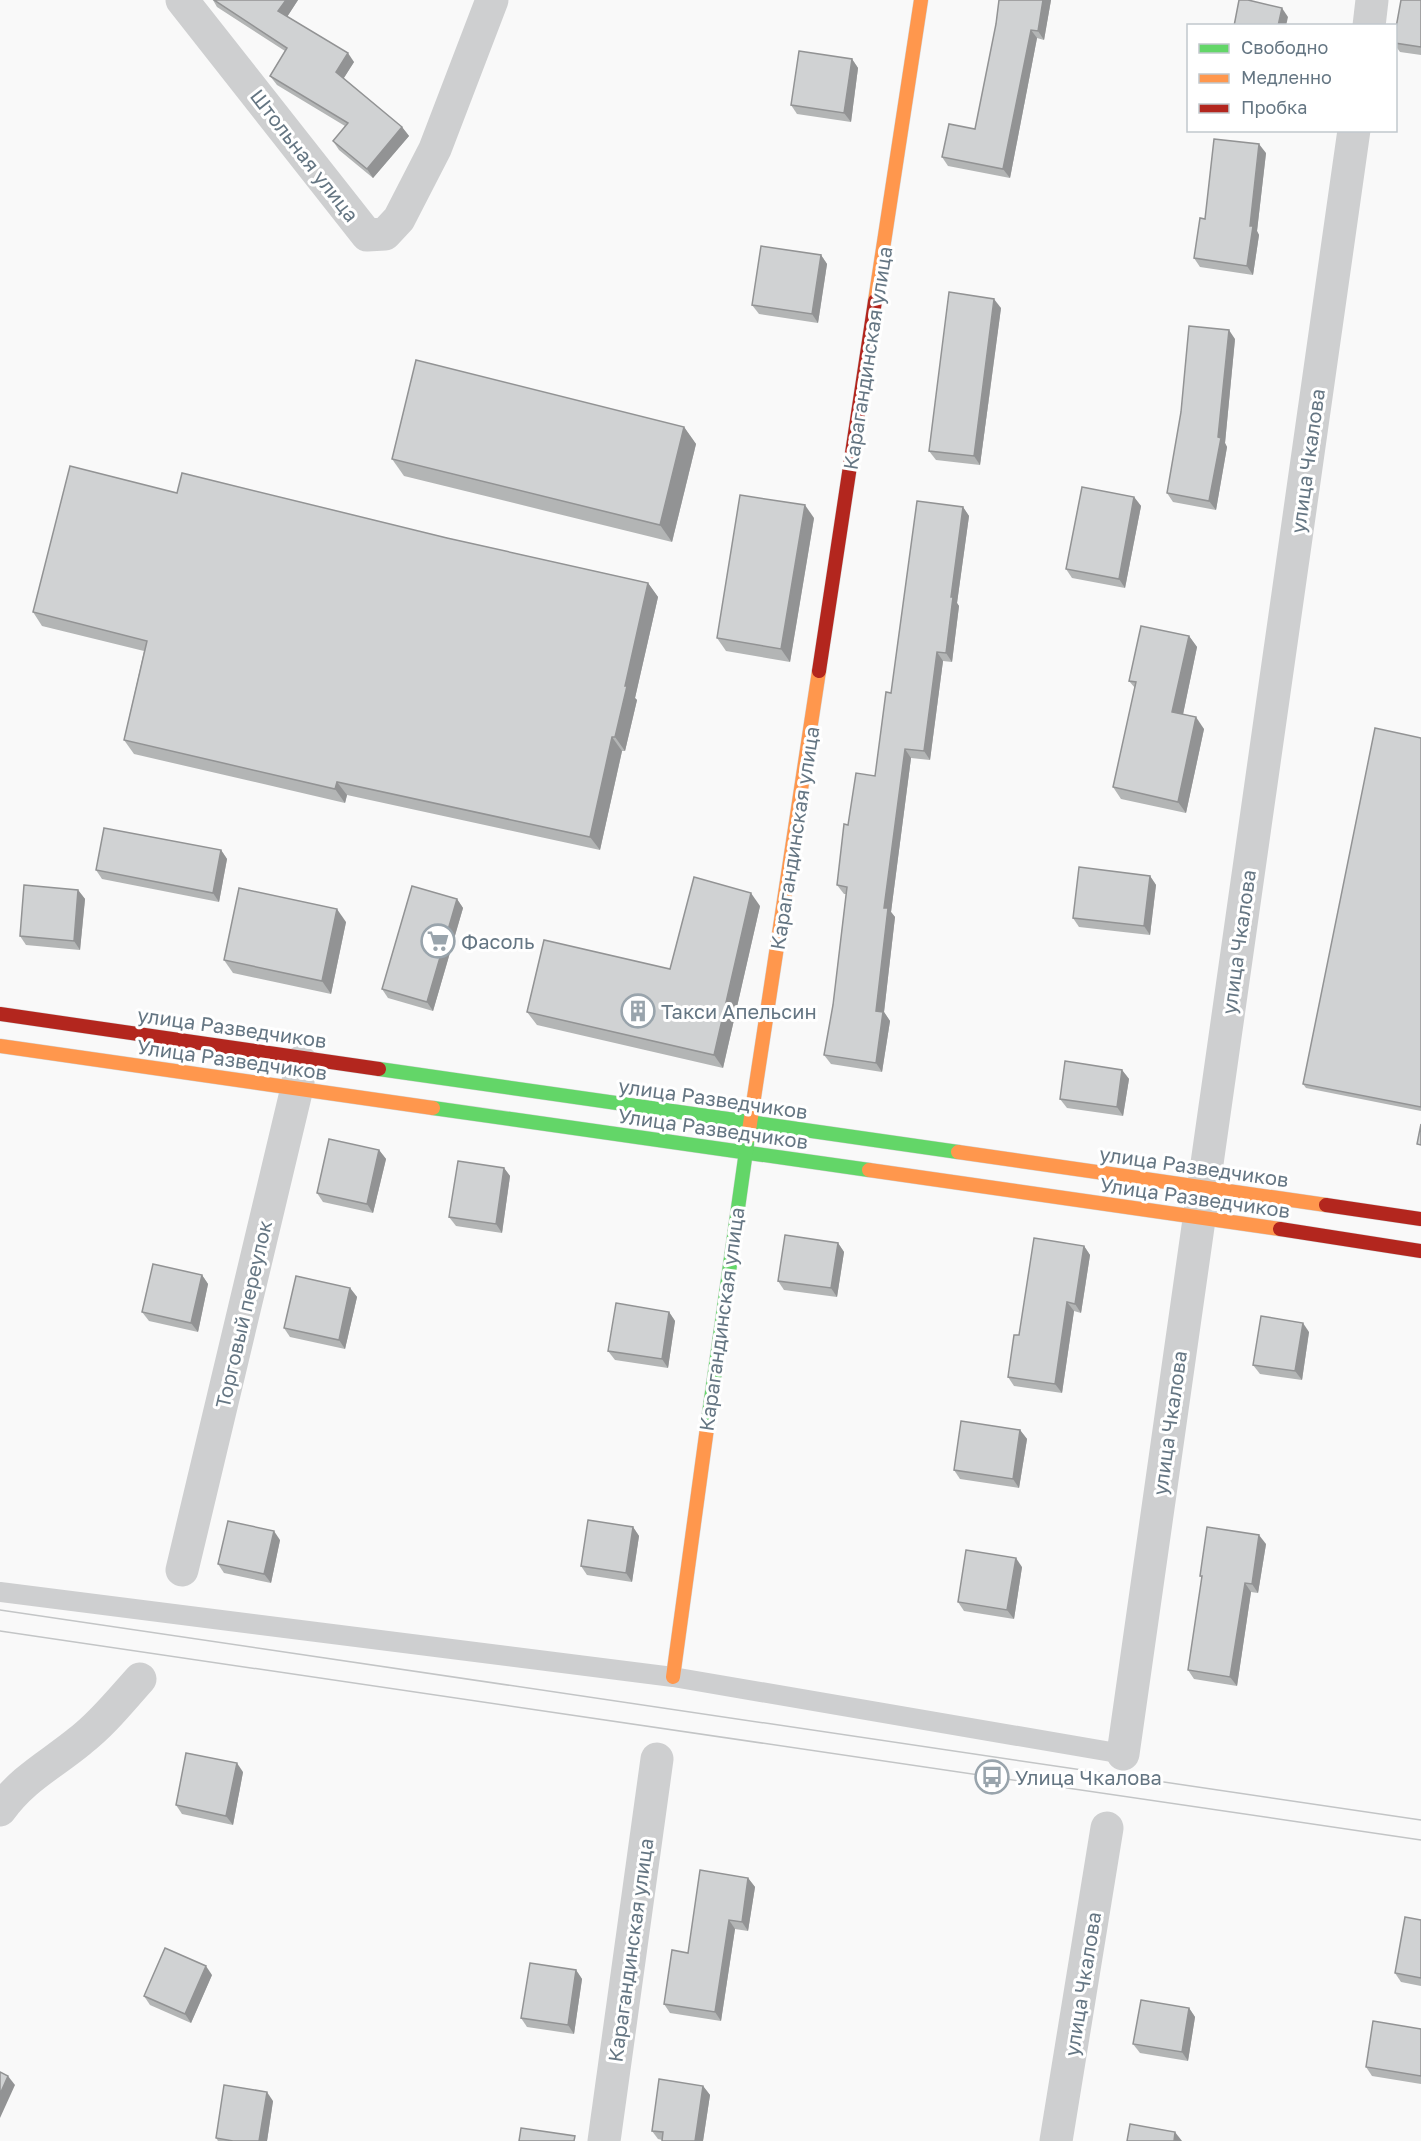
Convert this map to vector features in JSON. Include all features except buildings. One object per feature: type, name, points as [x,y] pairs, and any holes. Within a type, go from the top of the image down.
[{"type":"main road","name":"Карагандинская улица","points":[[673,1677],[744,1153],[751,1123],[921,0]]},
{"type":"main road","name":"улица Разведчиков","points":[[0,1014],[300,1072],[751,1123],[1201,1202],[1421,1219]]},
{"type":"main road","name":"Улица Разведчиков","points":[[0,1046],[300,1072],[744,1153],[1201,1202],[1421,1251]]},
{"type":"street","name":"Штольная улица","points":[[182,0],[367,235],[385,234],[399,219],[435,149],[492,0]]},
{"type":"street","points":[[1368,24],[1372,0]]},
{"type":"street","name":"улица Чкалова","points":[[1123,1754],[1354,132]]},
{"type":"street","name":"Торговый переулок","points":[[182,1570],[300,1072]]},
{"type":"street","points":[[0,1810],[11,1795],[33,1774],[67,1751],[102,1722],[140,1679]]},
{"type":"street","name":"Карагандинская улица","points":[[604,2141],[657,1759]]},
{"type":"street","name":"улица Чкалова","points":[[1056,2141],[1107,1828]]},
{"type":"lane","points":[[0,1592],[673,1677],[1123,1754]]},
{"type":"tram line","points":[[0,1610],[1421,1820]]},
{"type":"tram line","points":[[0,1631],[1421,1840]]},
{"type":"traffic: fast","points":[[379,1069],[958,1152]]},
{"type":"traffic: fast","points":[[433,1108],[869,1170]]},
{"type":"traffic: fast","points":[[707,1428],[748,1137]]},
{"type":"traffic: slow","points":[[875,301],[921,0]]},
{"type":"traffic: slow","points":[[748,1137],[819,671]]},
{"type":"traffic: slow","points":[[0,1046],[433,1108]]},
{"type":"traffic: slow","points":[[958,1152],[1326,1205]]},
{"type":"traffic: slow","points":[[869,1170],[1280,1229]]},
{"type":"traffic: slow","points":[[673,1677],[707,1428]]},
{"type":"traffic: jam","points":[[819,671],[875,301]]},
{"type":"traffic: jam","points":[[0,1014],[379,1069]]},
{"type":"traffic: jam","points":[[1326,1205],[1421,1219]]},
{"type":"traffic: jam","points":[[1280,1229],[1421,1251]]},
{"type":"place","name":"Фасоль","points":[[438,941]]},
{"type":"place","name":"Такси Апельсин","points":[[638,1011]]},
{"type":"place","name":"Улица Чкалова","points":[[992,1777]]}]
